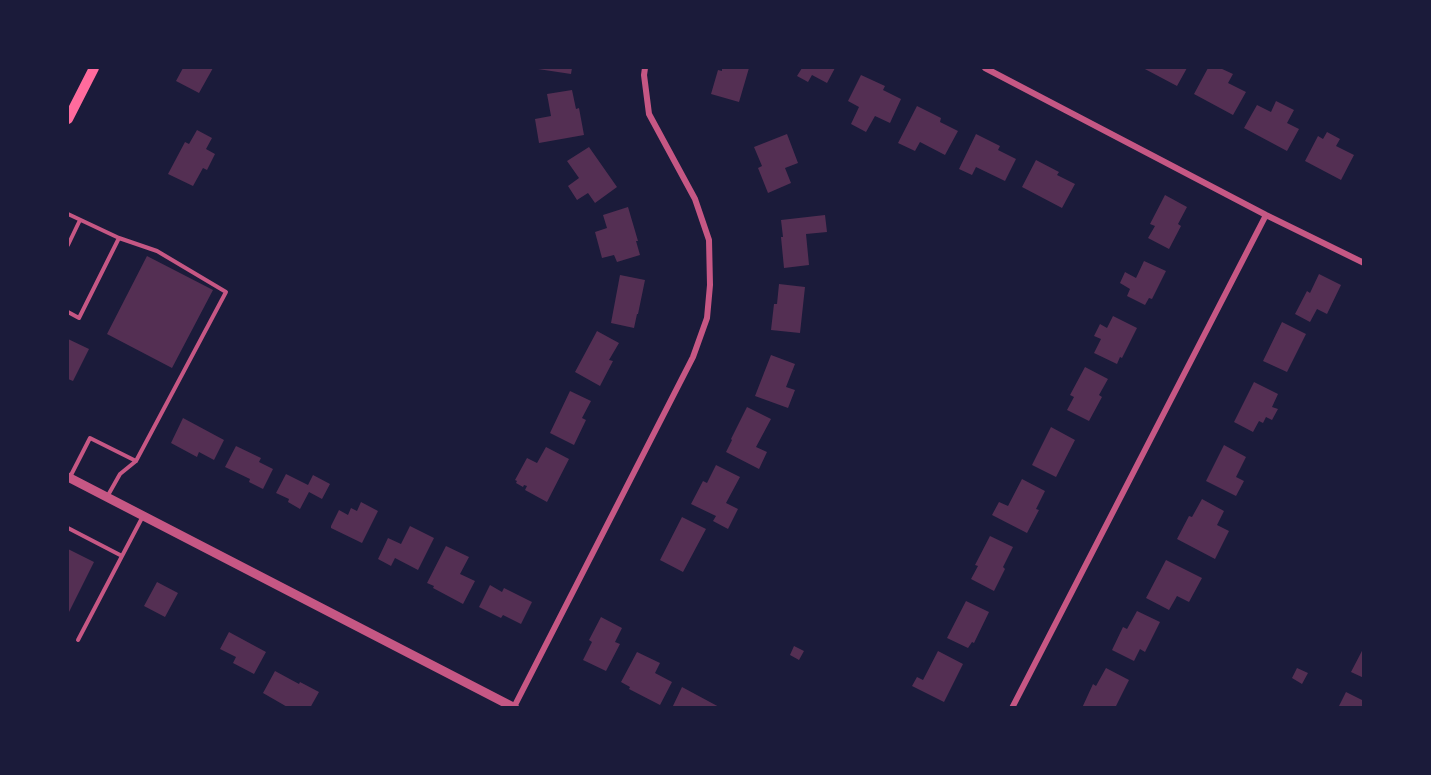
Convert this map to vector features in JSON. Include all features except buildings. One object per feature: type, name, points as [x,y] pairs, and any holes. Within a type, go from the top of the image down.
[{"type":"main road","points":[[68,118],[94,68]]},
{"type":"street","points":[[68,477],[514,707],[693,357],[707,318],[710,285],[709,240],[695,199],[649,114],[645,68]]},
{"type":"street","points":[[985,68],[1266,215],[1364,263]]},
{"type":"street","points":[[1012,708],[1266,215]]},
{"type":"lane","points":[[68,214],[119,238],[157,251],[226,292],[136,461],[120,474],[107,497]]},
{"type":"lane","points":[[68,245],[80,220]]},
{"type":"lane","points":[[68,312],[79,318],[119,238]]},
{"type":"lane","points":[[68,477],[90,438],[136,461]]},
{"type":"lane","points":[[78,640],[143,516]]},
{"type":"lane","points":[[68,528],[122,556]]}]
